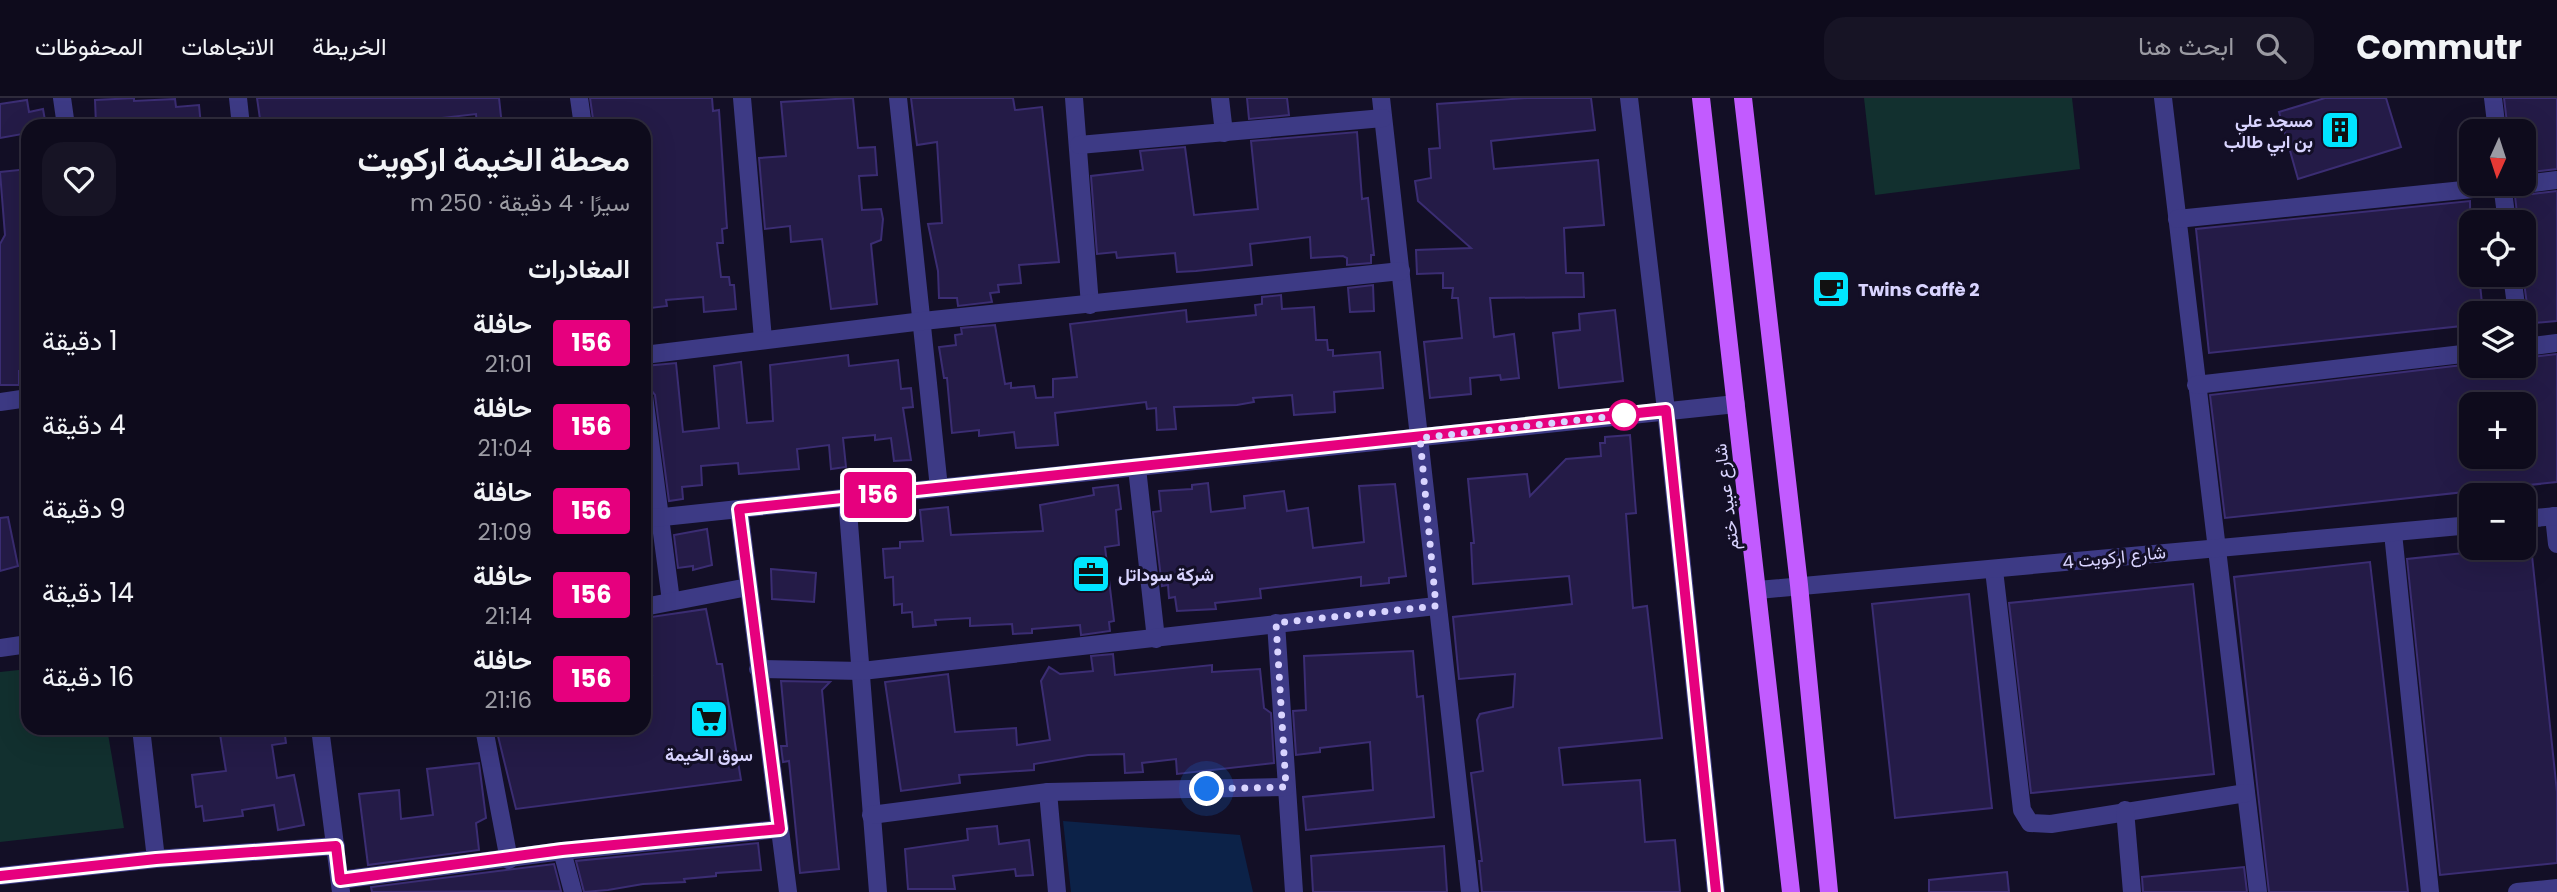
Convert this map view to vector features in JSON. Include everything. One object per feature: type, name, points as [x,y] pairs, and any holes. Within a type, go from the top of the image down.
[{"type":"main road","name":"شارع عبيد ختم","points":[[1701,98],[1791,892]]},
{"type":"main road","points":[[1743,98],[1799,585],[1829,892]]},
{"type":"street","points":[[62,98],[65,119]]},
{"type":"street","points":[[238,98],[240,119]]},
{"type":"street","points":[[579,98],[582,119]]},
{"type":"street","points":[[741,98],[764,339]]},
{"type":"street","points":[[898,98],[939,488]]},
{"type":"street","points":[[1074,98],[1090,305]]},
{"type":"street","points":[[1220,98],[1224,133]]},
{"type":"street","points":[[1381,98],[1470,892]]},
{"type":"street","points":[[1629,98],[1666,410],[1716,892]]},
{"type":"street","points":[[2163,98],[2258,892]]},
{"type":"street","points":[[2493,98],[2496,119]]},
{"type":"street","points":[[1079,145],[1382,118]]},
{"type":"street","points":[[2536,182],[2557,180]]},
{"type":"street","points":[[2177,219],[2459,190]]},
{"type":"street","points":[[651,354],[923,321],[1401,271]]},
{"type":"street","points":[[2536,346],[2557,343]]},
{"type":"street","points":[[2196,385],[2459,354]]},
{"type":"street","points":[[0,402],[21,399]]},
{"type":"street","points":[[671,601],[652,518],[1736,404]]},
{"type":"street","points":[[1137,467],[1156,639]]},
{"type":"street","points":[[847,498],[878,892]]},
{"type":"street","points":[[739,509],[788,892]]},
{"type":"street","points":[[2536,518],[2555,516],[2557,544]]},
{"type":"street","name":"شارع اركويت 4","points":[[1758,590],[2459,526]]},
{"type":"street","points":[[2393,533],[2430,892]]},
{"type":"street","points":[[1994,569],[2025,818],[2030,823],[2051,824],[2125,810],[2246,793]]},
{"type":"street","points":[[651,605],[748,587]]},
{"type":"street","points":[[758,669],[862,671],[1436,606]]},
{"type":"street","points":[[1276,623],[1294,892]]},
{"type":"street","points":[[0,648],[21,645]]},
{"type":"street","points":[[142,735],[156,859]]},
{"type":"street","points":[[321,735],[341,886],[562,850],[780,829]]},
{"type":"street","points":[[485,735],[509,859]]},
{"type":"street","points":[[871,814],[1048,792],[1286,787]]},
{"type":"street","points":[[1048,792],[1057,892]]},
{"type":"street","points":[[2125,810],[2132,892]]},
{"type":"street","points":[[0,876],[156,859],[336,846]]},
{"type":"street","points":[[562,850],[573,892]]},
{"type":"street","points":[[2516,892],[2557,888]]},
{"type":"green space","points":[[1864,98],[2072,98],[2080,169],[1875,195]]},
{"type":"green space","points":[[21,670],[21,735],[108,735],[124,828],[0,842],[0,672]]},
{"type":"water","points":[[1063,821],[1240,835],[1253,892],[1071,892]]},
{"type":"building","points":[[257,98],[499,98],[501,119],[476,119],[476,114],[433,119],[260,119]]},
{"type":"building","points":[[590,98],[712,98],[713,111],[719,110],[727,228],[722,229],[723,243],[717,243],[721,277],[729,277],[730,285],[734,285],[736,309],[704,312],[703,297],[666,300],[667,306],[651,308],[651,119],[593,119]]},
{"type":"building","points":[[853,98],[858,148],[875,147],[877,175],[859,176],[862,210],[881,209],[883,219],[881,240],[871,244],[877,304],[831,309],[822,239],[791,242],[790,226],[765,229],[759,158],[786,156],[781,102]]},
{"type":"building","points":[[911,98],[1013,98],[1015,110],[1042,107],[1059,262],[1019,265],[1021,283],[998,285],[999,292],[990,293],[992,302],[958,306],[957,298],[939,298],[938,271],[928,224],[942,223],[937,142],[917,145]]},
{"type":"building","points":[[1247,98],[1287,98],[1289,115],[1249,119]]},
{"type":"building","points":[[1527,98],[1591,98],[1595,130],[1491,141],[1494,169],[1598,160],[1604,225],[1564,228],[1566,273],[1583,273],[1584,297],[1490,298],[1494,337],[1514,334],[1519,378],[1501,380],[1500,375],[1470,378],[1471,394],[1430,398],[1424,342],[1462,338],[1458,298],[1452,298],[1453,288],[1443,288],[1443,273],[1417,274],[1416,250],[1471,248],[1418,201],[1415,181],[1431,178],[1429,149],[1440,148],[1437,104]]},
{"type":"building","name":"مسجد علي بن ابي طالب","points":[[2325,98],[2386,98],[2401,147],[2298,179],[2279,112]]},
{"type":"building","points":[[2504,98],[2557,98],[2557,169],[2536,172],[2536,119],[2507,119]]},
{"type":"building","points":[[175,99],[176,107],[199,105],[200,119],[96,119],[95,100]]},
{"type":"building","points":[[27,100],[29,112],[43,109],[45,119],[21,119],[21,134],[0,138],[0,104]]},
{"type":"building","points":[[1357,132],[1362,199],[1368,198],[1374,255],[1371,255],[1371,263],[1347,265],[1347,258],[1343,256],[1311,258],[1310,237],[1250,244],[1252,265],[1196,271],[1177,272],[1175,253],[1117,258],[1116,252],[1097,254],[1091,176],[1143,170],[1140,151],[1185,147],[1194,215],[1258,209],[1251,141]]},
{"type":"building","points":[[21,170],[19,385],[0,385],[0,244],[5,235],[0,172]]},
{"type":"building","points":[[2557,191],[2557,321],[2536,323],[2536,301],[2527,301],[2525,287],[2536,287],[2536,210],[2517,210],[2515,196],[2536,196],[2536,194]]},
{"type":"building","points":[[2470,201],[2470,210],[2459,210],[2459,287],[2480,287],[2482,301],[2459,301],[2459,326],[2209,353],[2196,229]]},
{"type":"building","points":[[1373,285],[1374,311],[1350,312],[1348,288]]},
{"type":"building","points":[[1281,295],[1282,309],[1314,307],[1316,340],[1327,340],[1328,350],[1333,350],[1333,356],[1380,352],[1383,388],[1334,392],[1335,412],[1294,415],[1292,395],[1253,398],[1254,402],[1237,405],[1174,407],[1176,429],[1157,430],[1156,408],[1147,409],[1146,402],[1055,413],[1058,445],[1016,448],[1014,432],[979,436],[979,430],[952,433],[947,378],[944,378],[939,347],[956,345],[955,335],[962,334],[961,328],[995,325],[1005,384],[1011,383],[1011,388],[1034,386],[1036,398],[1053,397],[1053,379],[1077,377],[1070,324],[1186,310],[1187,322],[1256,315],[1255,305],[1262,304],[1262,297]]},
{"type":"building","points":[[1615,310],[1623,381],[1559,388],[1553,333],[1580,330],[1579,314]]},
{"type":"building","points":[[2557,354],[2557,482],[2459,483],[2459,493],[2225,518],[2210,395],[2459,365],[2459,378],[2536,378],[2536,357]]},
{"type":"building","points":[[848,355],[849,366],[898,360],[901,389],[911,388],[913,407],[903,408],[911,460],[894,461],[891,438],[875,440],[875,435],[843,438],[846,467],[831,469],[829,445],[797,449],[799,469],[739,474],[738,463],[701,466],[702,485],[682,487],[683,499],[669,501],[655,395],[651,390],[651,365],[676,363],[683,432],[719,428],[714,366],[741,362],[747,423],[773,421],[770,365]]},
{"type":"building","points":[[1630,435],[1636,513],[1626,514],[1633,608],[1647,606],[1662,738],[1559,748],[1563,785],[1640,780],[1645,842],[1675,840],[1680,892],[1482,892],[1479,861],[1482,861],[1471,773],[1483,771],[1477,720],[1480,714],[1513,707],[1515,674],[1459,679],[1453,617],[1572,604],[1569,576],[1473,584],[1471,543],[1474,543],[1468,479],[1527,474],[1530,496],[1566,459],[1601,456],[1600,443],[1605,443],[1605,437]]},
{"type":"building","points":[[1208,483],[1211,512],[1245,508],[1244,496],[1284,491],[1287,511],[1308,508],[1313,548],[1364,542],[1359,486],[1395,484],[1406,576],[1389,578],[1389,583],[1361,586],[1361,577],[1260,589],[1261,598],[1215,603],[1216,609],[1177,611],[1175,597],[1169,598],[1168,585],[1162,586],[1153,512],[1161,511],[1159,491],[1192,489],[1192,485]]},
{"type":"building","points":[[1118,485],[1121,509],[1116,510],[1119,545],[1105,547],[1114,621],[1109,622],[1110,631],[1081,635],[1080,625],[1032,629],[1032,633],[1013,634],[1012,624],[970,626],[970,618],[935,620],[936,625],[913,627],[912,612],[902,613],[902,604],[894,605],[893,577],[885,578],[883,549],[900,548],[900,542],[923,541],[920,510],[948,507],[951,535],[1043,531],[1040,505],[1094,495],[1093,488]]},
{"type":"building","points":[[8,517],[18,566],[0,571],[0,518]]},
{"type":"building","points":[[707,529],[712,565],[693,570],[693,566],[678,568],[674,535]]},
{"type":"building","points":[[2459,554],[2459,560],[2532,560],[2557,792],[2557,863],[2440,875],[2407,559]]},
{"type":"building","points":[[2370,562],[2408,892],[2269,892],[2234,577]]},
{"type":"building","points":[[771,569],[816,573],[814,602],[772,599]]},
{"type":"building","points":[[2193,584],[2214,774],[2031,793],[2009,603]]},
{"type":"building","points":[[1969,594],[1992,808],[1895,818],[1872,604]]},
{"type":"building","points":[[706,609],[717,664],[722,664],[741,780],[516,809],[498,735],[651,735],[651,617]]},
{"type":"building","points":[[1413,651],[1417,697],[1423,696],[1434,817],[1306,830],[1303,797],[1373,790],[1370,742],[1320,748],[1320,752],[1296,755],[1293,711],[1306,710],[1304,656]]},
{"type":"building","points":[[1113,654],[1115,675],[1212,665],[1212,672],[1260,669],[1264,708],[1271,713],[1274,763],[1177,774],[1176,759],[1142,763],[1143,772],[1125,773],[1124,754],[1088,755],[1034,764],[1034,770],[959,775],[960,783],[901,791],[885,682],[948,674],[955,732],[1016,728],[1017,745],[1050,740],[1041,681],[1049,667],[1060,674],[1093,671],[1091,656]]},
{"type":"building","points":[[781,681],[830,682],[822,690],[839,869],[800,873],[789,761],[783,762],[781,746],[787,746]]},
{"type":"building","points":[[220,735],[285,735],[286,743],[272,745],[277,778],[294,775],[304,825],[278,830],[274,805],[242,810],[243,816],[204,821],[202,806],[196,807],[192,775],[226,771]]},
{"type":"building","points":[[479,763],[486,818],[476,823],[479,850],[368,865],[359,794],[399,790],[401,819],[433,815],[427,769]]},
{"type":"building","points":[[997,826],[999,844],[1029,840],[1033,875],[1016,876],[1015,869],[953,876],[955,889],[908,889],[905,849],[968,840],[967,829]]},
{"type":"building","points":[[758,843],[761,870],[716,873],[716,876],[684,879],[685,882],[643,884],[608,890],[584,892],[576,861]]},
{"type":"building","points":[[1444,846],[1447,892],[1313,892],[1311,856]]},
{"type":"building","points":[[554,864],[561,891],[372,892],[371,887]]},
{"type":"building","points":[[2244,867],[2247,892],[2143,892],[2142,877]]},
{"type":"building","points":[[2007,872],[2009,892],[1929,892],[1929,880]]},
{"type":"bus line","name":"156","points":[[0,876],[156,859],[336,846],[340,880],[562,850],[780,829],[739,509],[1666,410],[1716,892]]},
{"type":"place","name":"مسجد علي بن ابي طالب","points":[[2340,130]]},
{"type":"place","name":"Twins Caffè 2","points":[[1831,289]]},
{"type":"place","name":"شركة سوداتل","points":[[1091,574]]},
{"type":"place","name":"سوق الخيمة","points":[[709,719]]},
{"type":"route","points":[[1207,789],[1286,787],[1276,623],[1436,606],[1420,438],[1624,415]]}]
